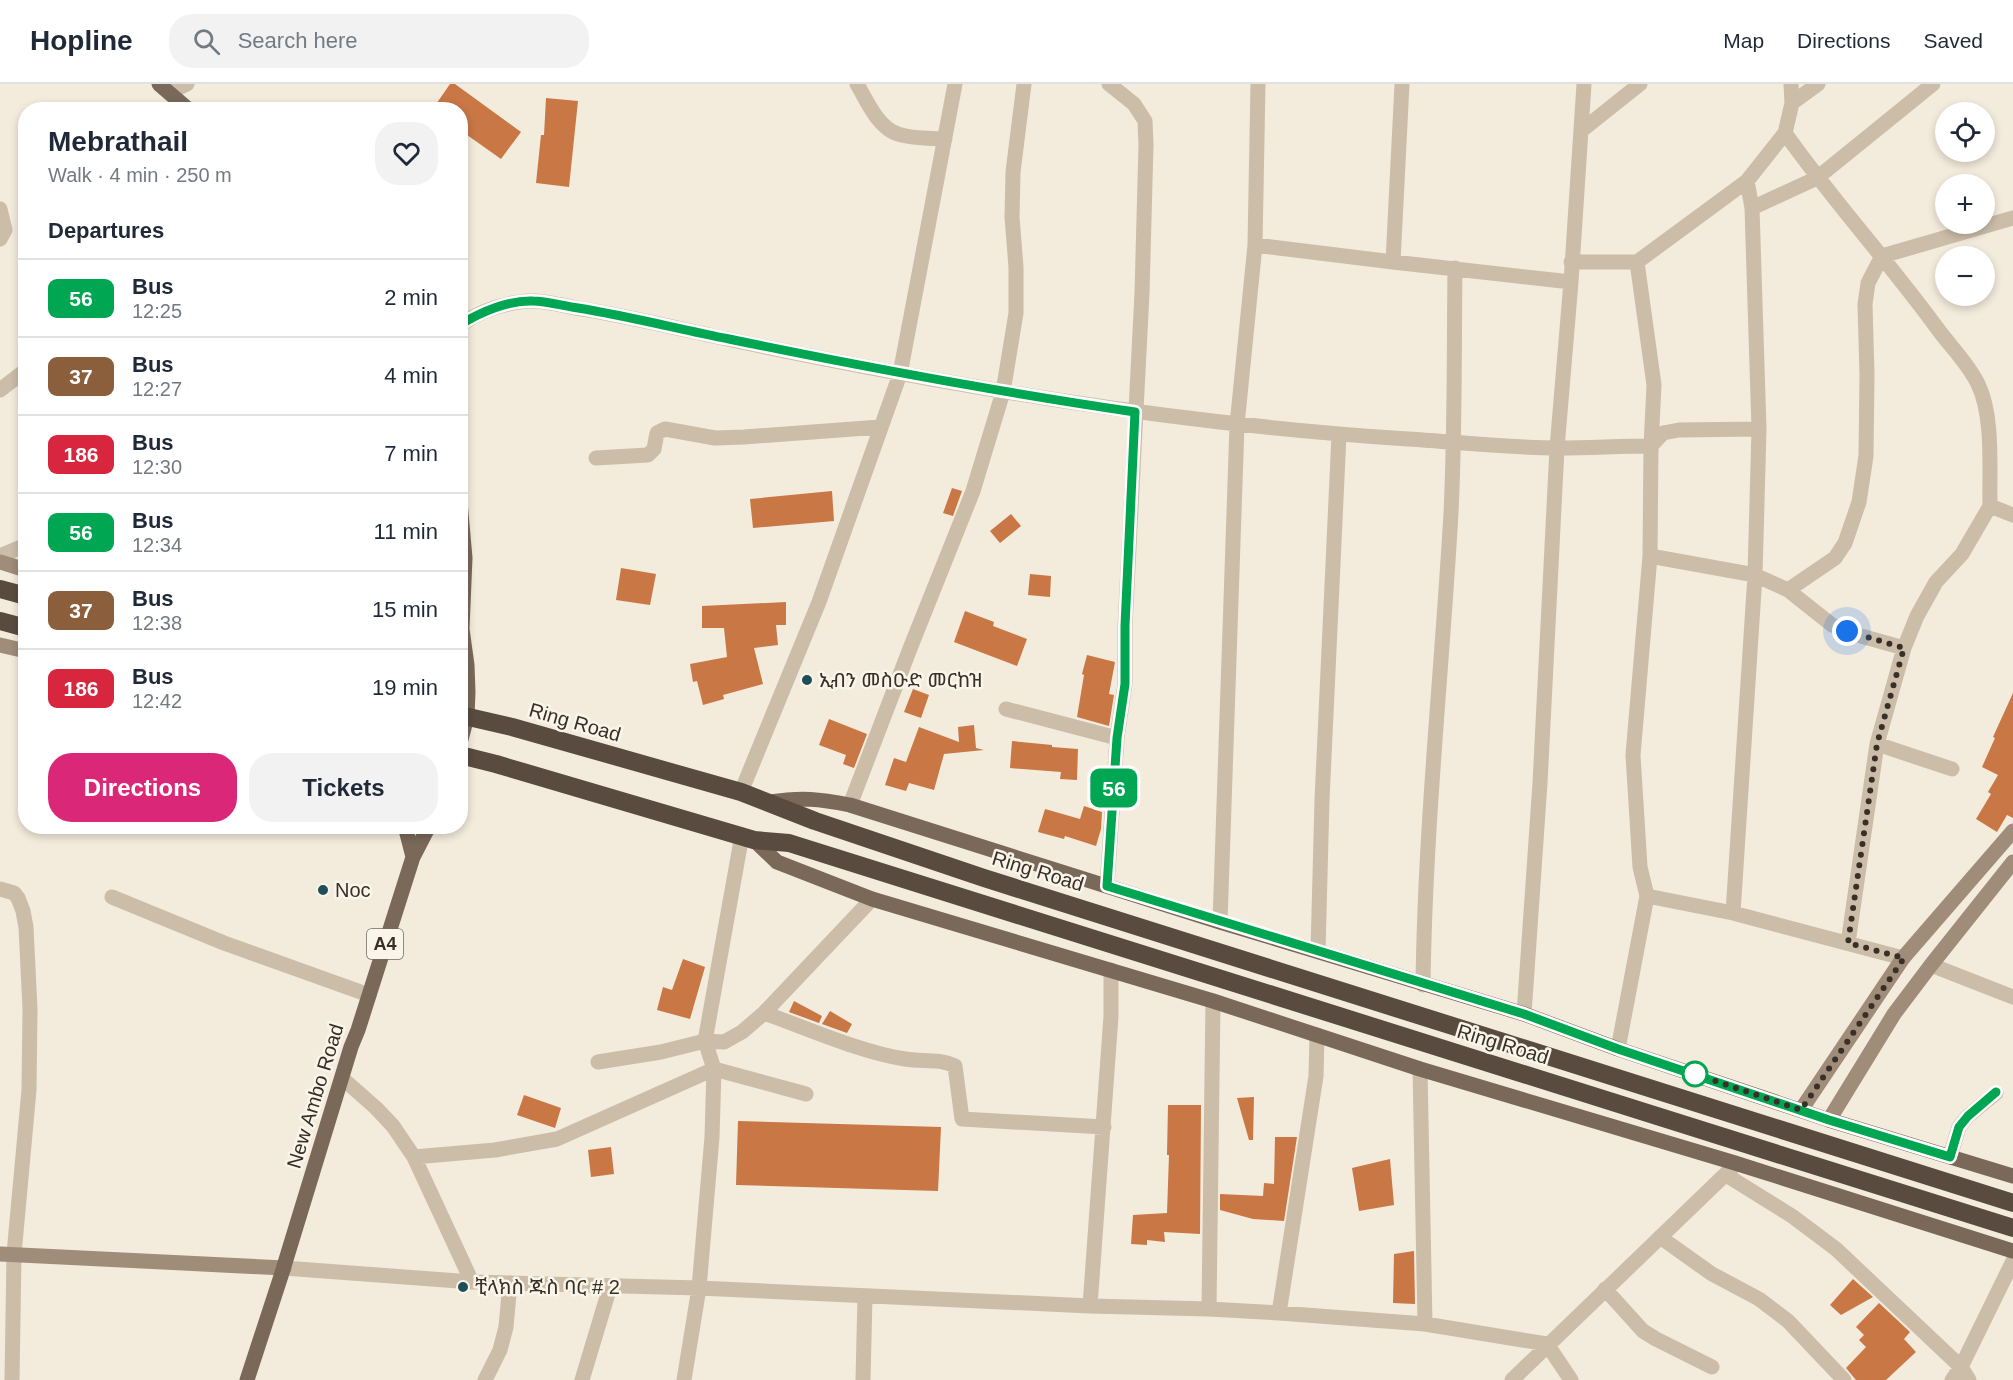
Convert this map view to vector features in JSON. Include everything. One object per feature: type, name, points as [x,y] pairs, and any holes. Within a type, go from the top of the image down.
[{"type":"highway","points":[[0,589],[18,594]]},
{"type":"highway","points":[[0,621],[18,626]]},
{"type":"highway","name":"Ring Road","points":[[468,717],[512,727],[741,792],[815,821],[984,878],[2013,1203]]},
{"type":"highway","name":"Ring Road","points":[[468,757],[748,838],[789,843],[2013,1228]]},
{"type":"main road","points":[[164,88],[180,102]]},
{"type":"main road","points":[[0,562],[18,568]]},
{"type":"main road","points":[[0,645],[18,649]]},
{"type":"main road","points":[[770,802],[814,798],[850,805],[1423,985],[1524,1014],[1618,1049],[1829,1120],[2013,1176]]},
{"type":"main road","points":[[1801,1110],[1904,958],[2013,831]]},
{"type":"main road","points":[[407,834],[413,857]]},
{"type":"main road","name":"New Ambo Road","points":[[247,1380],[413,857],[425,834]]},
{"type":"main road","points":[[748,838],[777,862],[872,899],[1213,1001],[1731,1169],[2013,1251]]},
{"type":"main road","points":[[1829,1120],[1894,1014],[2013,862]]},
{"type":"main road","points":[[7,1254],[284,1268]]},
{"type":"street","points":[[164,88],[187,84]]},
{"type":"street","points":[[857,84],[885,127],[898,134],[945,139]]},
{"type":"street","points":[[741,792],[819,602],[900,374],[956,84]]},
{"type":"street","points":[[850,805],[973,491],[1003,392],[1016,313],[1016,267],[1012,217],[1013,172],[1024,84]]},
{"type":"street","points":[[1107,886],[1117,738],[1125,684],[1125,626],[1142,281],[1145,121],[1134,104],[1109,84]]},
{"type":"street","points":[[1220,921],[1237,425],[1255,245],[1258,84]]},
{"type":"street","points":[[1393,262],[1402,84]]},
{"type":"street","points":[[1524,1014],[1540,783],[1557,448],[1584,84]]},
{"type":"street","points":[[1581,130],[1640,84]]},
{"type":"street","points":[[1572,262],[1637,262],[1747,181],[1785,134],[1791,104],[1791,84]]},
{"type":"street","points":[[1791,104],[1818,84]]},
{"type":"street","points":[[1752,208],[1817,178],[1933,84]]},
{"type":"street","points":[[1785,134],[1817,178],[1903,282],[1978,384],[1986,410],[1988,434],[1990,506],[1962,554],[1936,582],[1917,616],[1904,648],[1877,744],[1848,943]]},
{"type":"street","points":[[1733,912],[1755,575],[1759,429],[1752,208],[1747,181]]},
{"type":"street","points":[[0,209],[5,230],[0,240]]},
{"type":"street","points":[[1788,590],[1835,558],[1845,543],[1859,502],[1866,456],[1865,304],[1868,283],[1882,256],[2013,218]]},
{"type":"street","points":[[1255,245],[1571,282]]},
{"type":"street","points":[[1618,1049],[1647,896],[1641,867],[1633,754],[1650,556],[1654,385],[1637,262]]},
{"type":"street","points":[[1423,985],[1424,916],[1454,442],[1455,268]]},
{"type":"street","points":[[468,320],[505,305],[532,300],[625,316],[711,336],[1003,392],[1135,412],[1339,435],[1557,448],[1651,446],[1663,433],[1679,430],[1759,429]]},
{"type":"street","points":[[0,390],[18,376]]},
{"type":"street","points":[[597,458],[648,455],[654,449],[657,433],[665,429],[725,438],[880,428]]},
{"type":"street","points":[[1318,951],[1322,800],[1339,435]]},
{"type":"street","points":[[1990,506],[2013,515]]},
{"type":"street","points":[[0,556],[18,548]]},
{"type":"street","points":[[1650,556],[1755,575],[1788,590],[1832,625],[1904,648]]},
{"type":"street","points":[[1006,709],[1117,738]]},
{"type":"street","points":[[1877,744],[1952,769]]},
{"type":"street","points":[[684,1380],[699,1288],[712,1137],[714,1069],[705,1041],[748,838]]},
{"type":"street","points":[[0,889],[14,892],[23,911],[26,927],[30,1009],[29,1090],[7,1254],[12,1380]]},
{"type":"street","points":[[1647,896],[1733,912],[1904,958]]},
{"type":"street","points":[[112,897],[224,943],[369,995]]},
{"type":"street","points":[[598,1062],[661,1052],[705,1041],[724,1042],[742,1032],[764,1013],[872,899]]},
{"type":"street","points":[[1931,964],[2013,997]]},
{"type":"street","points":[[1090,1306],[1111,1016],[1111,970]]},
{"type":"street","points":[[1209,1309],[1213,1001]]},
{"type":"street","points":[[764,1013],[858,1046],[905,1059],[946,1061],[955,1066],[962,1119],[1104,1126]]},
{"type":"street","points":[[1279,1312],[1316,1076],[1317,1035]]},
{"type":"street","points":[[414,1157],[495,1150],[557,1139],[714,1069],[806,1094]]},
{"type":"street","points":[[1420,1069],[1425,1324]]},
{"type":"street","points":[[342,1078],[393,1126],[414,1157],[472,1282]]},
{"type":"street","points":[[1950,1157],[1959,1127],[1968,1116],[1996,1092]]},
{"type":"street","points":[[1512,1380],[1731,1169],[1836,1249],[1965,1373]]},
{"type":"street","points":[[1660,1238],[1712,1274],[1759,1299],[1788,1322],[1844,1380]]},
{"type":"street","points":[[1952,1380],[1965,1373],[2013,1260]]},
{"type":"street","points":[[284,1268],[472,1282],[699,1288],[1090,1306],[1279,1312],[1425,1324],[1547,1344],[1571,1380]]},
{"type":"street","points":[[484,1380],[500,1350],[506,1327],[510,1283]]},
{"type":"street","points":[[582,1380],[610,1287]]},
{"type":"street","points":[[1605,1289],[1643,1331],[1656,1340],[1712,1367]]},
{"type":"street","points":[[863,1380],[866,1296]]},
{"type":"building","points":[[450,84],[455,84],[521,132],[501,159],[468,136],[468,102],[438,102]]},
{"type":"building","points":[[546,98],[578,101],[569,187],[536,183],[541,135],[544,135]]},
{"type":"building","points":[[952,488],[962,491],[953,516],[943,513]]},
{"type":"building","points":[[832,491],[834,521],[753,528],[750,499]]},
{"type":"building","points":[[1011,514],[1021,526],[1000,543],[990,531]]},
{"type":"building","points":[[621,568],[656,574],[650,605],[616,600]]},
{"type":"building","points":[[1030,574],[1051,576],[1050,597],[1028,595]]},
{"type":"building","points":[[786,602],[786,625],[776,625],[778,645],[754,648],[763,684],[723,695],[724,699],[703,705],[697,681],[693,682],[690,664],[727,657],[724,628],[702,628],[702,606]]},
{"type":"building","points":[[965,611],[994,622],[993,626],[1027,639],[1017,666],[954,642]]},
{"type":"building","points":[[1087,655],[1115,662],[1109,694],[1114,695],[1109,726],[1077,717],[1084,675],[1082,674]]},
{"type":"building","points":[[913,689],[929,695],[921,718],[904,712]]},
{"type":"building","points":[[2013,693],[2013,818],[2007,815],[1997,832],[1976,819],[1991,794],[1988,792],[1998,775],[1982,767]]},
{"type":"building","points":[[829,719],[867,734],[854,768],[843,764],[846,755],[819,745]]},
{"type":"building","points":[[974,725],[976,748],[984,750],[944,754],[934,790],[909,783],[906,791],[885,785],[894,758],[906,762],[919,727],[959,742],[958,727]]},
{"type":"building","points":[[1012,741],[1078,749],[1077,780],[1060,779],[1061,772],[1010,768]]},
{"type":"building","points":[[1084,806],[1102,812],[1101,829],[1096,846],[1065,836],[1064,839],[1038,832],[1045,809],[1080,819]]},
{"type":"building","points":[[683,959],[705,967],[690,1019],[657,1010],[663,987],[672,990]]},
{"type":"building","points":[[794,1001],[822,1016],[819,1023],[789,1012]]},
{"type":"building","points":[[830,1011],[852,1024],[847,1033],[822,1024]]},
{"type":"building","points":[[524,1095],[561,1108],[555,1128],[517,1115]]},
{"type":"building","points":[[1254,1097],[1253,1140],[1249,1140],[1237,1098]]},
{"type":"building","points":[[1168,1105],[1201,1105],[1200,1234],[1164,1232],[1165,1242],[1147,1240],[1147,1245],[1131,1244],[1133,1215],[1167,1213]]},
{"type":"building","points":[[738,1121],[941,1127],[938,1191],[736,1185]]},
{"type":"building","points":[[1275,1137],[1297,1137],[1284,1221],[1253,1219],[1220,1210],[1220,1194],[1263,1196],[1264,1183],[1274,1184]]},
{"type":"building","points":[[611,1147],[614,1174],[591,1177],[588,1150]]},
{"type":"building","points":[[1390,1159],[1394,1205],[1359,1211],[1352,1168]]},
{"type":"building","points":[[1414,1251],[1415,1304],[1393,1303],[1394,1254]]},
{"type":"building","points":[[1853,1279],[1873,1297],[1841,1315],[1830,1305]]},
{"type":"building","points":[[1879,1303],[1910,1332],[1904,1339],[1916,1352],[1886,1380],[1856,1380],[1846,1368],[1866,1347],[1859,1340],[1864,1335],[1856,1327]]},
{"type":"bus line","name":"56","points":[[468,320],[505,305],[532,300],[625,316],[711,336],[900,374],[1135,412],[1125,626],[1125,684],[1117,738],[1107,886],[1423,985],[1524,1014],[1618,1049],[1829,1120],[1950,1157],[1959,1127],[1968,1116],[1996,1092]]},
{"type":"place","name":"ኢብን መስዑድ መርከዝ","points":[[807,680]]},
{"type":"place","name":"Noc","points":[[323,890]]},
{"type":"place","name":"ቺላክስ ጁስ ባር # 2","points":[[463,1287]]},
{"type":"route","points":[[1695,1074],[1801,1110],[1904,958],[1848,943],[1877,744],[1904,648],[1847,631]]}]
